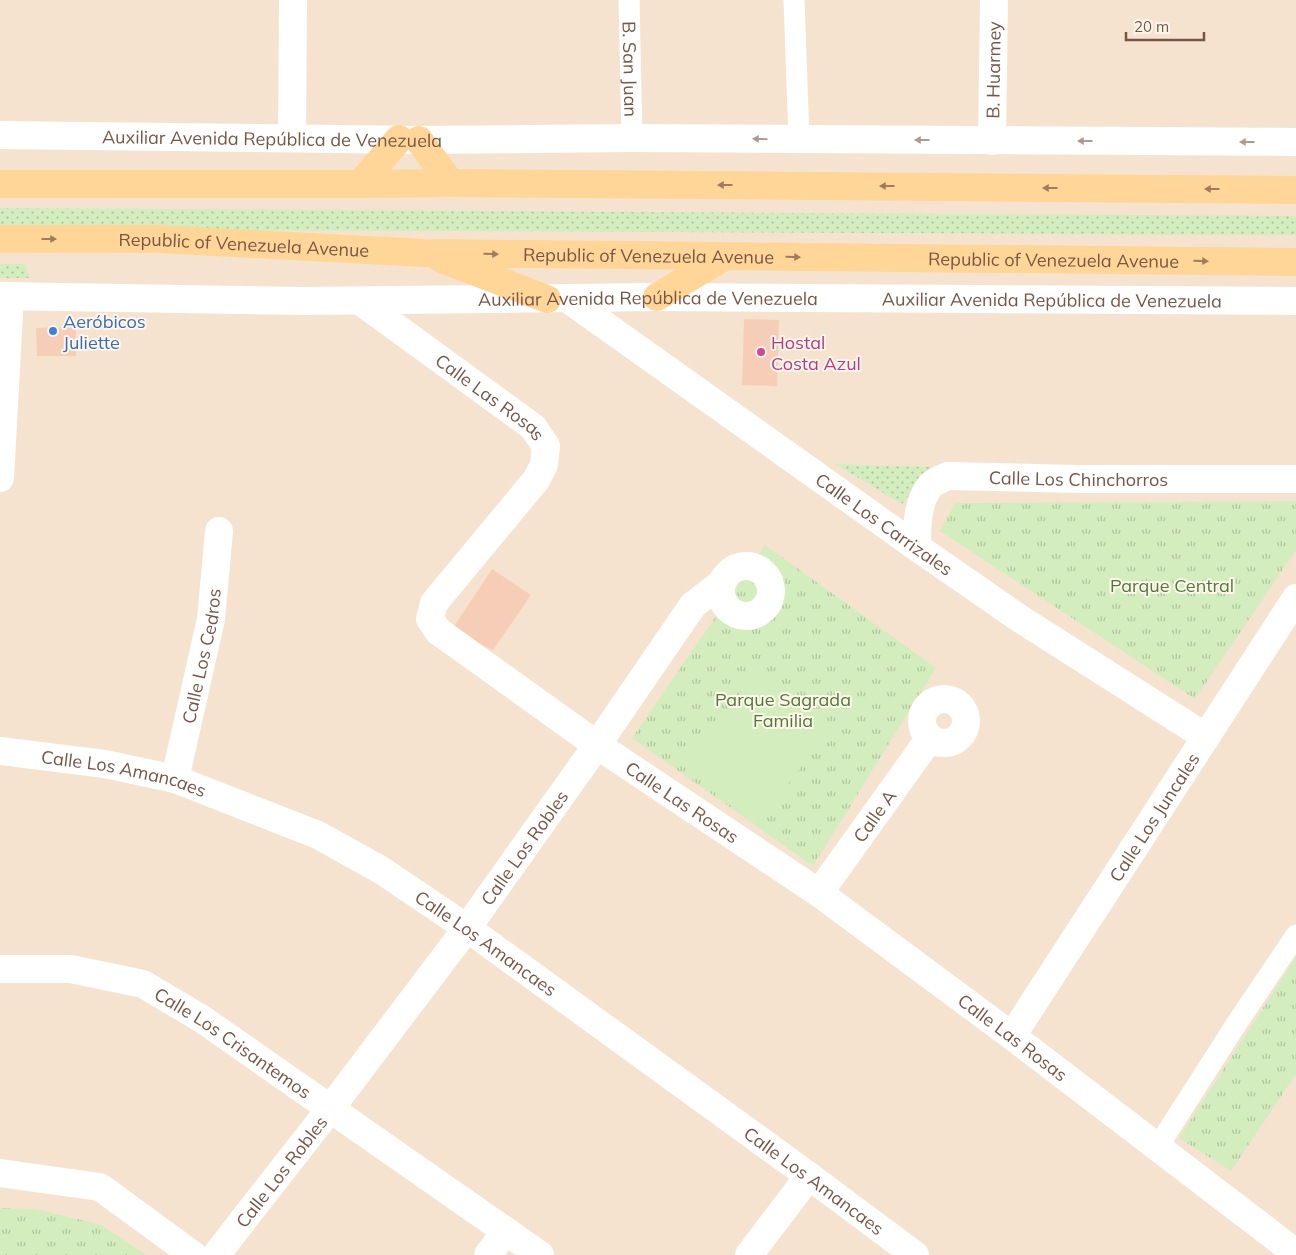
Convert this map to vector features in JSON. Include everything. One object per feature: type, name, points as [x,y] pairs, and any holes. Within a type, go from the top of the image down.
[{"type":"main road","points":[[360,184],[409,140],[451,183]]},
{"type":"main road","points":[[0,184],[451,183],[1296,190]]},
{"type":"main road","name":"Republic of Venezuela Avenue","points":[[0,239],[157,240],[424,253],[1296,262]]},
{"type":"main road","points":[[424,253],[558,299]]},
{"type":"main road","points":[[657,297],[724,256]]},
{"type":"street","points":[[292,138],[293,0]]},
{"type":"street","name":"B. San Juan","points":[[630,0],[632,138]]},
{"type":"street","points":[[794,0],[799,139]]},
{"type":"street","name":"B. Huarmey","points":[[992,141],[994,0]]},
{"type":"street","name":"Auxiliar Avenida República de Venezuela","points":[[0,135],[409,140],[632,138],[1296,142]]},
{"type":"street","points":[[0,478],[5,296]]},
{"type":"street","name":"Auxiliar Avenida República de Venezuela","points":[[5,296],[360,301],[657,297],[1296,301]]},
{"type":"street","name":"Calle Los Carrizales","points":[[558,299],[1019,618],[1206,737]]},
{"type":"street","name":"Calle Las Rosas","points":[[360,301],[532,428],[546,446],[544,465],[536,480],[434,603],[430,619],[438,631],[596,746],[819,893],[1012,1036],[1296,1253]]},
{"type":"street","name":"Calle Los Chinchorros","points":[[918,548],[916,530],[920,508],[930,485],[947,476],[1079,479],[1296,479]]},
{"type":"street","name":"Calle Los Cedros","points":[[175,779],[211,620],[219,531]]},
{"type":"street","name":"Calle Los Robles","points":[[216,1255],[330,1109],[467,928],[596,746],[693,604],[723,582]]},
{"type":"street","name":"Calle Los Juncales","points":[[1012,1036],[1296,598]]},
{"type":"street","name":"Calle A","points":[[819,893],[930,738]]},
{"type":"street","name":"Calle Los Amancaes","points":[[0,750],[105,764],[175,779],[318,835],[381,870],[467,928],[810,1176],[915,1255]]},
{"type":"street","points":[[1157,1148],[1296,935]]},
{"type":"street","name":"Calle Los Crisantemos","points":[[0,969],[71,970],[143,984],[202,1019],[540,1255]]},
{"type":"street","points":[[0,1173],[100,1187],[193,1255]]},
{"type":"street","points":[[749,1255],[810,1176]]},
{"type":"street","points":[[488,1255],[506,1231]]},
{"type":"shaded area","points":[[0,0],[1296,0],[1296,1255],[0,1255]]},
{"type":"green space","points":[[0,208],[1296,216],[1296,235],[0,229]]},
{"type":"green space","points":[[0,264],[25,264],[29,278],[0,278]]},
{"type":"green space","points":[[835,464],[932,467],[902,504]]},
{"type":"green space","name":"Parque Central","points":[[1296,501],[1296,550],[1195,699],[940,531],[955,503]]},
{"type":"green space","name":"Parque Sagrada Familia","points":[[765,545],[936,668],[813,866],[632,738]]},
{"type":"green space","points":[[759,669],[833,725],[763,817],[688,760]]},
{"type":"green space","points":[[1296,957],[1296,1074],[1231,1171],[1179,1138]]},
{"type":"green space","points":[[0,1208],[36,1209],[101,1225],[146,1255],[0,1255]]},
{"type":"building","name":"Hostal Costa Azul","points":[[744,319],[779,320],[777,386],[742,385]]},
{"type":"building","points":[[76,327],[76,356],[37,356],[36,328]]},
{"type":"building","points":[[492,569],[531,595],[493,650],[451,631]]},
{"type":"place","name":"Aeróbicos Juliette","points":[[53,331]]},
{"type":"place","name":"Hostal Costa Azul","points":[[761,352]]}]
